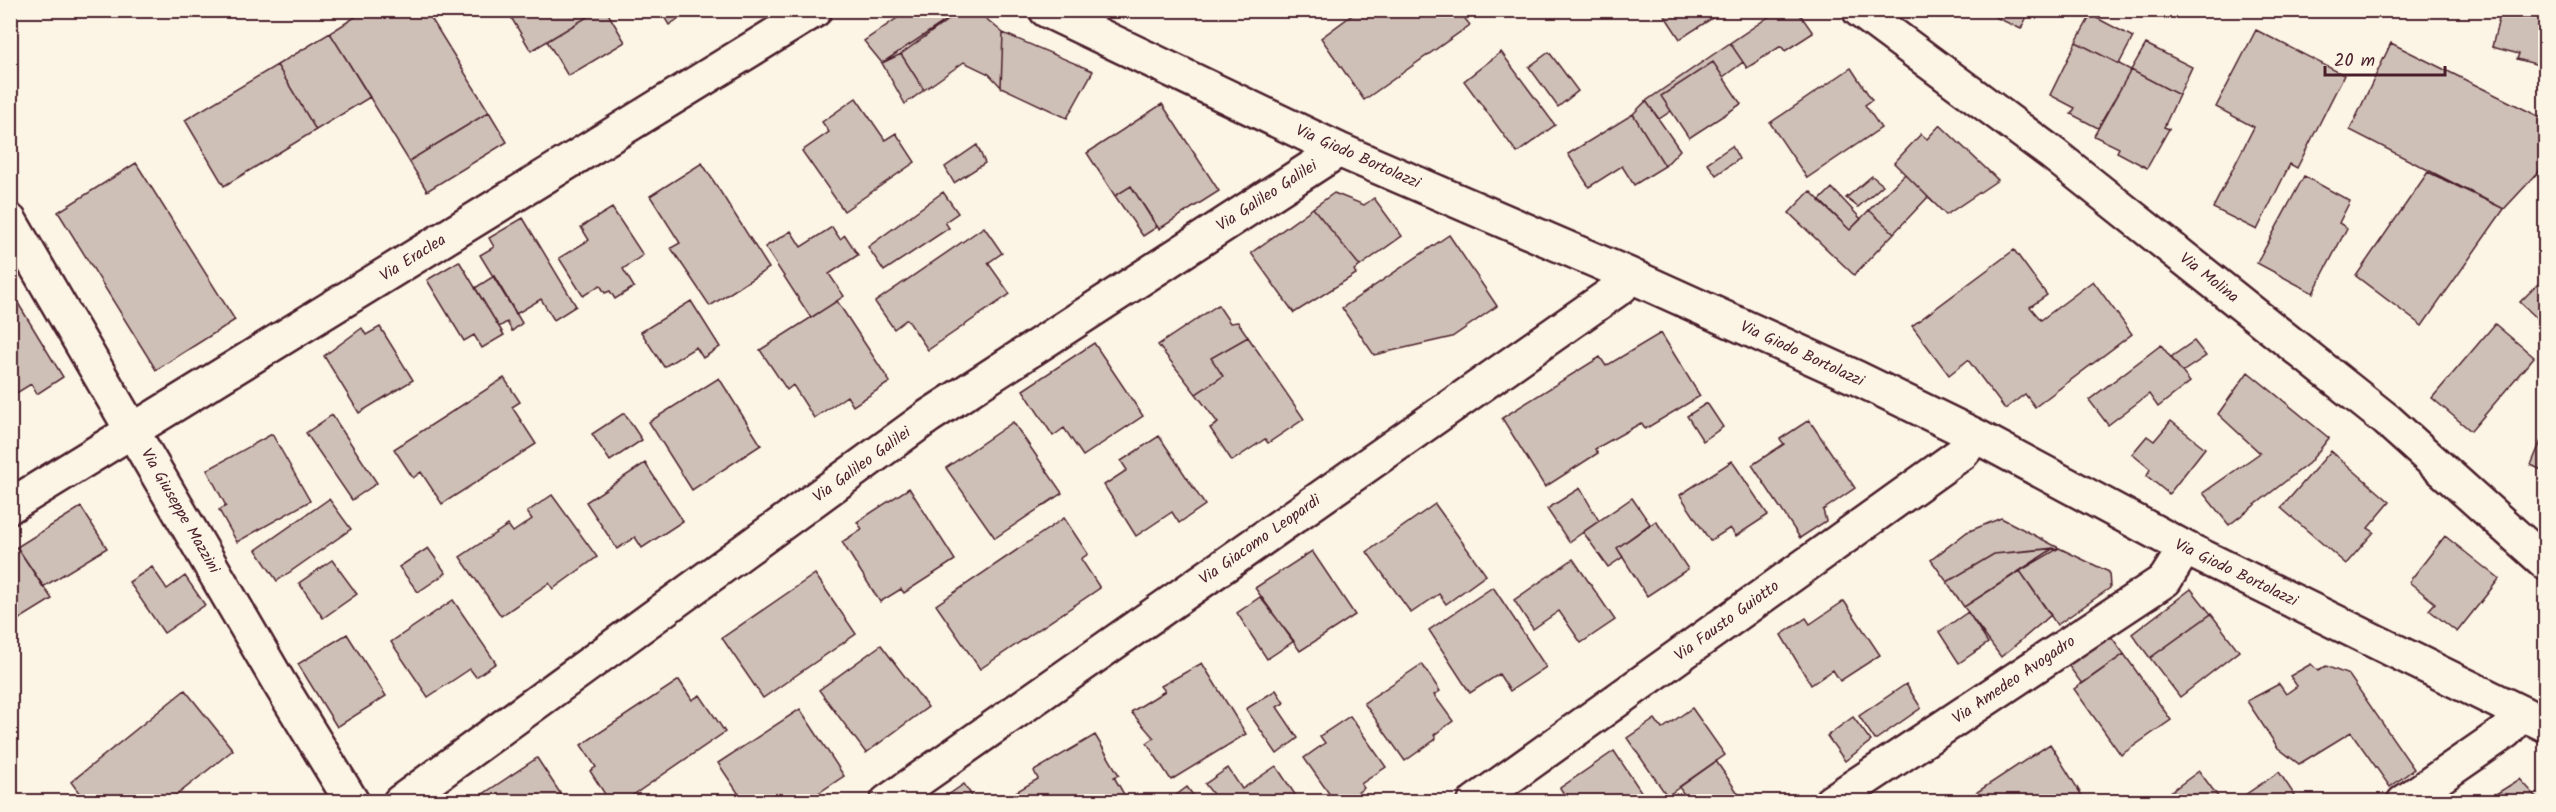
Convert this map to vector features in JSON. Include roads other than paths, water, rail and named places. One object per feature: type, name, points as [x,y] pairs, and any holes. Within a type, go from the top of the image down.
[{"type":"street","name":"Via Eraclea","points":[[10,506],[814,10]]},
{"type":"street","name":"Via Giodo Bortolazzi","points":[[1046,10],[1339,150],[1627,274],[1857,378],[1976,436],[2185,549],[2534,719]]},
{"type":"street","name":"Via Molina","points":[[1859,10],[2053,154],[2378,413],[2546,563]]},
{"type":"street","name":"Via Galileo Galilei","points":[[400,801],[929,416],[1339,150]]},
{"type":"street","name":"Via Giuseppe Mazzini","points":[[10,220],[278,681],[352,801]]},
{"type":"street","name":"Via Giacomo Leopardi","points":[[887,801],[1621,287],[1627,274]]},
{"type":"street","name":"Via Fausto Guiotto","points":[[1475,801],[1962,453],[1976,436]]},
{"type":"street","name":"Via Amedeo Avogadro","points":[[1832,801],[2165,580],[2185,549]]},
{"type":"street","points":[[2404,801],[2505,732],[2534,719]]}]
